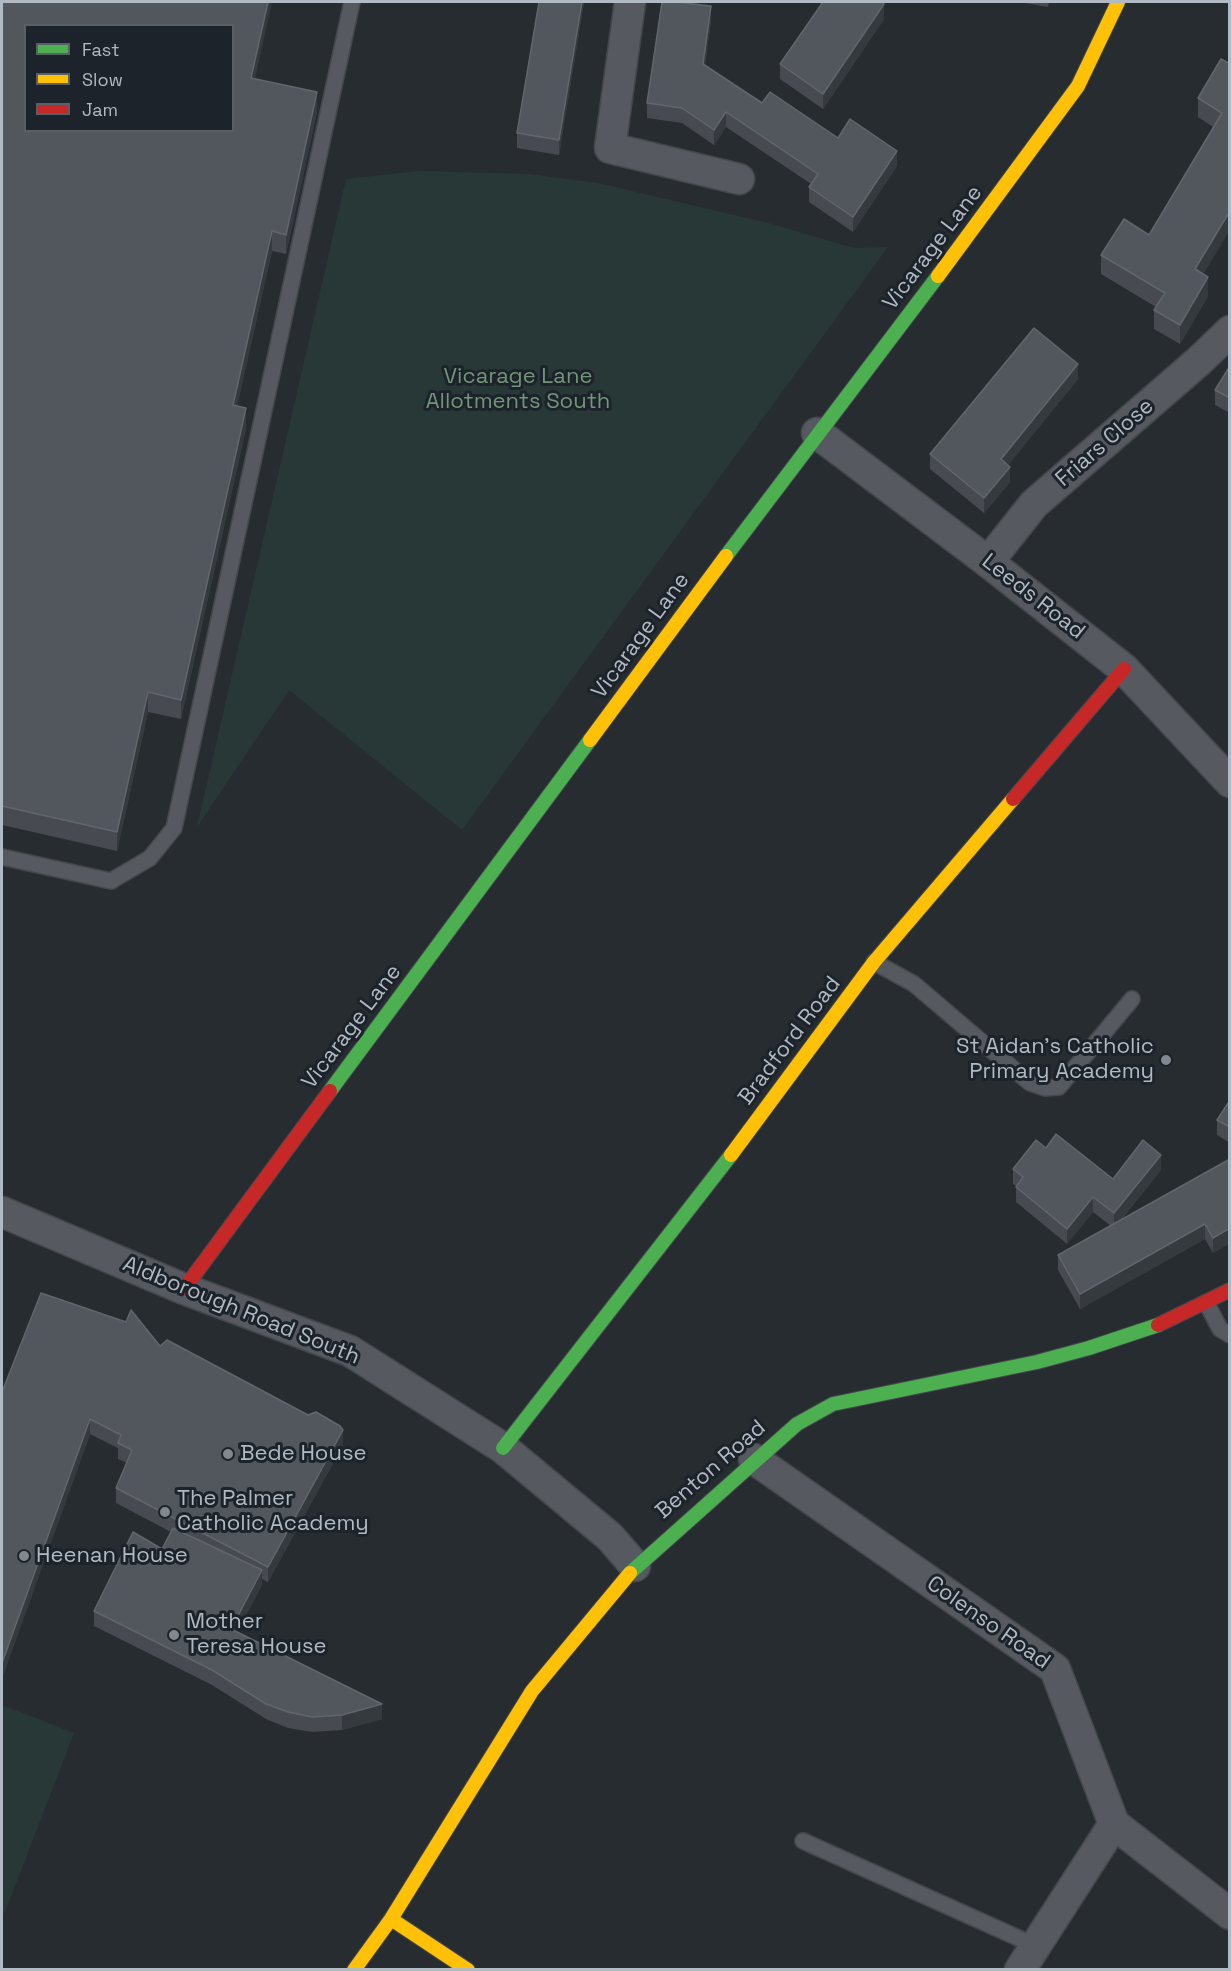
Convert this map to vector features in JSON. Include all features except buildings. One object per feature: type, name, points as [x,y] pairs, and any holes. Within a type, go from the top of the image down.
[{"type":"street","points":[[630,2],[610,148],[739,179]]},
{"type":"street","name":"Vicarage Lane","points":[[184,1289],[817,433],[981,221],[1078,86],[1118,2]]},
{"type":"street","name":"Friars Close","points":[[988,562],[1034,504],[1230,331]]},
{"type":"street","name":"Leeds Road","points":[[817,433],[988,562],[1124,669],[1230,782]]},
{"type":"street","name":"Bradford Road","points":[[503,1448],[701,1196],[874,963],[1124,669]]},
{"type":"street","name":"Aldborough Road South","points":[[2,1212],[184,1289],[350,1351],[503,1448],[610,1537],[635,1566]]},
{"type":"street","name":"Benton Road","points":[[354,1970],[369,1953],[391,1919],[532,1691],[635,1566],[754,1459],[797,1424],[833,1404],[1078,1353],[1194,1311],[1230,1290]]},
{"type":"street","name":"Colenso Road","points":[[754,1459],[1055,1669],[1114,1824]]},
{"type":"street","points":[[1028,1958],[1114,1824],[1230,1914]]},
{"type":"street","points":[[391,1919],[468,1970]]},
{"type":"lane","points":[[2,857],[111,881],[150,858],[174,828],[352,2]]},
{"type":"lane","points":[[874,963],[914,984],[1030,1083],[1045,1088],[1059,1087],[1132,999]]},
{"type":"lane","points":[[1207,1304],[1220,1329],[1230,1335]]},
{"type":"lane","points":[[803,1841],[1028,1958]]},
{"type":"green space","name":"Vicarage Lane Allotments South","points":[[418,171],[528,174],[598,183],[772,224],[854,248],[888,247],[462,830],[289,690],[197,827],[346,179]]},
{"type":"green space","points":[[2,1705],[74,1733],[5,1912],[2,1914]]},
{"type":"traffic: fast","points":[[726,556],[938,276]]},
{"type":"traffic: fast","points":[[330,1091],[590,740]]},
{"type":"traffic: fast","points":[[503,1448],[731,1155]]},
{"type":"traffic: fast","points":[[630,1573],[797,1424],[833,1404],[1037,1362],[1089,1348],[1158,1325]]},
{"type":"traffic: slow","points":[[938,276],[1078,86],[1118,2]]},
{"type":"traffic: slow","points":[[590,740],[726,556]]},
{"type":"traffic: slow","points":[[731,1155],[874,962],[1013,799]]},
{"type":"traffic: slow","points":[[354,1970],[391,1919],[532,1691],[630,1573]]},
{"type":"traffic: slow","points":[[391,1919],[468,1970]]},
{"type":"traffic: jam","points":[[1013,799],[1124,669]]},
{"type":"traffic: jam","points":[[184,1289],[330,1091]]},
{"type":"traffic: jam","points":[[1158,1325],[1230,1290]]},
{"type":"place","name":"St Aidan's Catholic Primary Academy","points":[[1166,1060]]},
{"type":"place","name":"Bede House","points":[[228,1454]]},
{"type":"place","name":"The Palmer Catholic Academy","points":[[165,1512]]},
{"type":"place","name":"Heenan House","points":[[24,1556]]},
{"type":"place","name":"Mother Teresa House","points":[[174,1635]]}]
